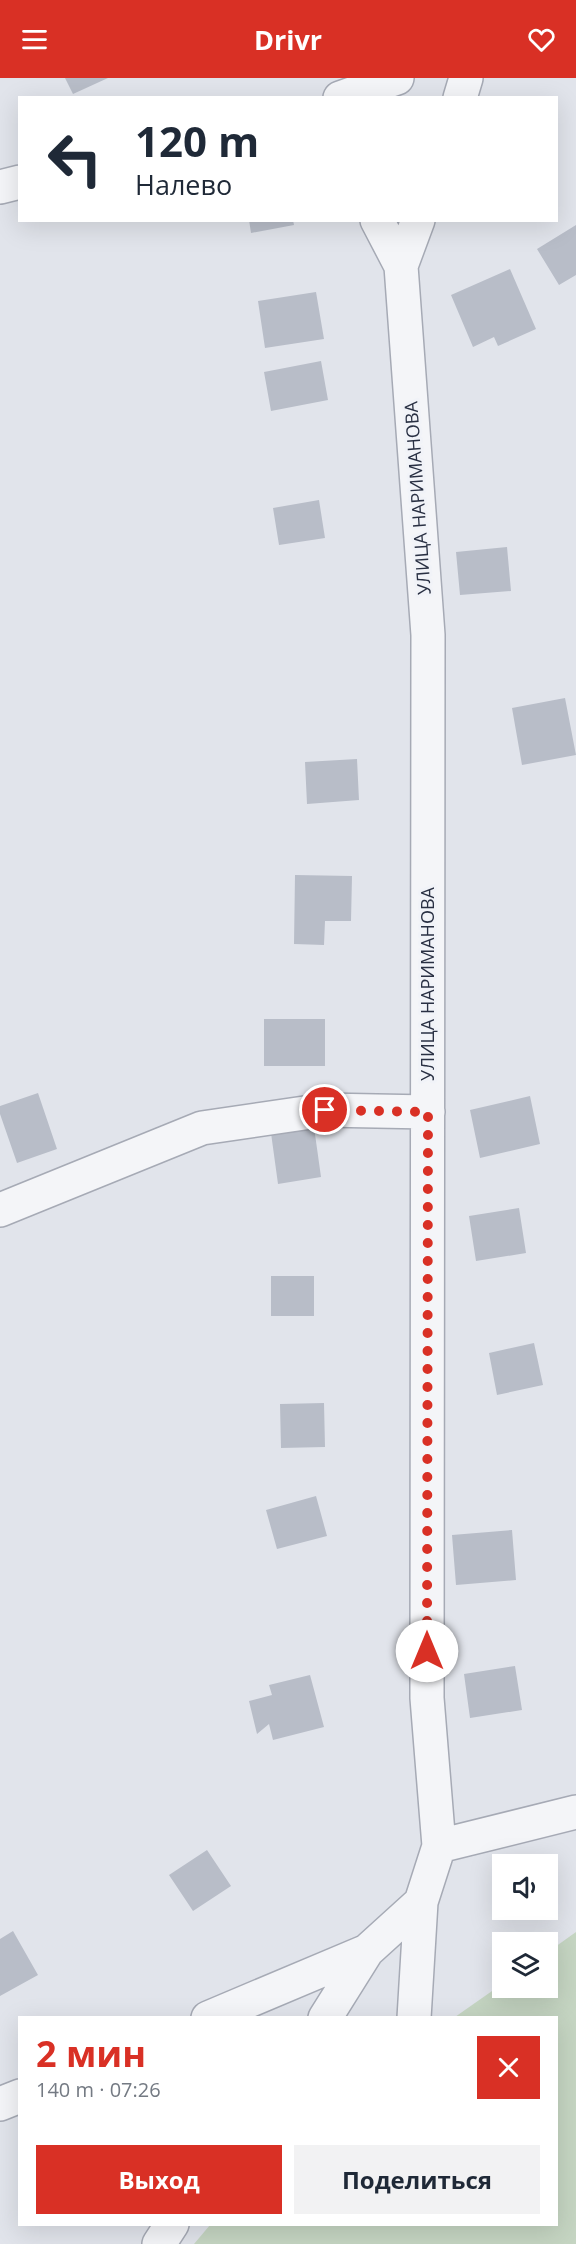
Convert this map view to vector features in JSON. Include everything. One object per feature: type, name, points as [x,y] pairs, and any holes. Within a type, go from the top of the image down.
[{"type":"street","points":[[346,96],[398,78]]},
{"type":"street","points":[[461,96],[466,78]]},
{"type":"street","points":[[0,187],[18,182]]},
{"type":"street","name":"УЛИЦА НАРИМАНОВА","points":[[213,2016],[367,1951],[421,1902],[439,1846],[427,1698],[428,635],[401,266],[378,222]]},
{"type":"street","points":[[401,266],[417,222]]},
{"type":"street","points":[[0,1210],[202,1128],[325,1110],[428,1112]]},
{"type":"street","points":[[439,1846],[576,1812]]},
{"type":"street","points":[[414,2016],[421,1902]]},
{"type":"street","points":[[326,2016],[367,1951]]},
{"type":"street","points":[[0,2104],[18,2097]]},
{"type":"street","points":[[159,2244],[171,2226]]},
{"type":"green space","points":[[576,1932],[576,2244],[194,2244],[209,2226],[558,2226],[558,2016],[456,2016],[492,1991],[492,1998],[558,1998],[558,1945]]},
{"type":"building","points":[[65,78],[108,78],[73,94]]},
{"type":"building","points":[[249,222],[293,222],[294,225],[251,233]]},
{"type":"building","points":[[576,225],[576,275],[559,285],[537,249]]},
{"type":"building","points":[[510,269],[536,329],[498,346],[494,337],[473,347],[451,295]]},
{"type":"building","points":[[316,292],[324,339],[265,348],[258,301]]},
{"type":"building","points":[[321,361],[328,400],[271,411],[264,372]]},
{"type":"building","points":[[319,500],[325,538],[279,545],[273,508]]},
{"type":"building","points":[[507,547],[511,591],[460,595],[456,552]]},
{"type":"building","points":[[565,698],[576,755],[522,765],[512,708]]},
{"type":"building","points":[[357,759],[359,800],[307,804],[305,762]]},
{"type":"building","points":[[295,875],[352,876],[351,921],[325,921],[324,945],[294,944]]},
{"type":"building","points":[[264,1019],[325,1019],[325,1066],[264,1066]]},
{"type":"building","points":[[38,1093],[57,1149],[17,1163],[0,1114],[0,1106]]},
{"type":"building","points":[[530,1096],[540,1144],[480,1158],[470,1110]]},
{"type":"building","points":[[314,1127],[321,1177],[278,1184],[271,1133]]},
{"type":"building","points":[[519,1208],[526,1253],[476,1261],[469,1216]]},
{"type":"building","points":[[271,1276],[314,1276],[314,1316],[271,1316]]},
{"type":"building","points":[[534,1343],[543,1385],[497,1395],[489,1353]]},
{"type":"building","points":[[324,1403],[325,1447],[281,1448],[280,1404]]},
{"type":"building","points":[[316,1496],[327,1536],[277,1549],[266,1510]]},
{"type":"building","points":[[512,1530],[516,1580],[456,1585],[452,1535]]},
{"type":"building","points":[[515,1666],[522,1710],[470,1718],[464,1674]]},
{"type":"building","points":[[310,1675],[324,1727],[273,1740],[269,1724],[257,1734],[249,1701],[272,1695],[269,1685]]},
{"type":"building","points":[[207,1850],[231,1886],[193,1911],[169,1875]]},
{"type":"building","points":[[13,1931],[38,1975],[0,1996],[0,1939]]},
{"type":"route","points":[[325,1110],[428,1112],[427,1651]]}]
